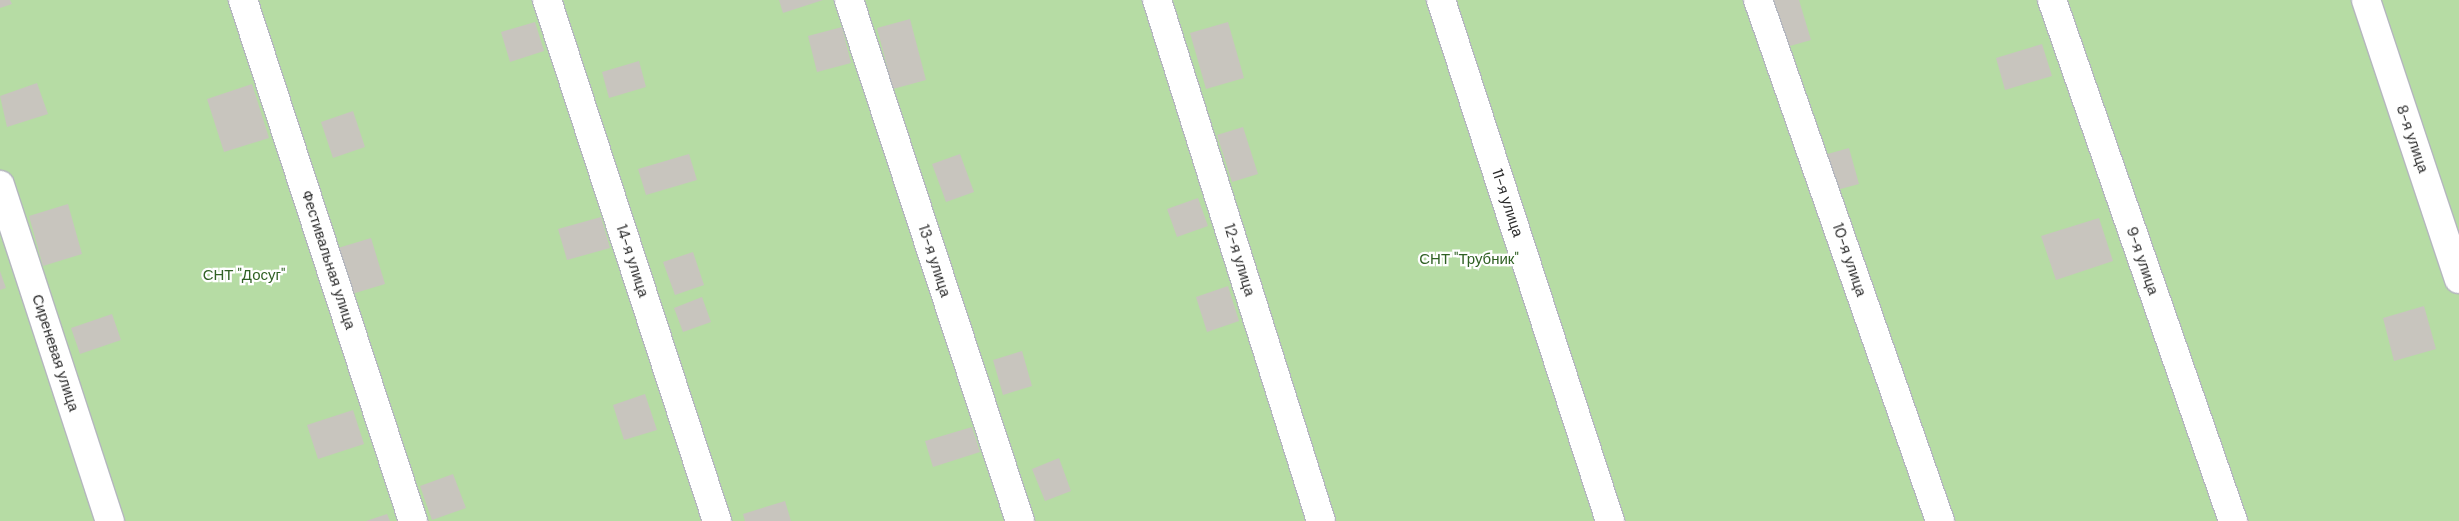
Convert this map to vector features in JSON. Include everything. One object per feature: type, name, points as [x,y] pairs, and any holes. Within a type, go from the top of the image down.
[{"type":"lane","name":"Фестивальная улица","points":[[243,0],[413,521]]},
{"type":"lane","name":"14-я улица","points":[[547,0],[717,521]]},
{"type":"lane","name":"13-я улица","points":[[849,0],[1020,521]]},
{"type":"lane","name":"12-я улица","points":[[1157,0],[1321,521]]},
{"type":"lane","name":"11-я улица","points":[[1441,0],[1610,521]]},
{"type":"lane","name":"10-я улица","points":[[1758,0],[1940,521]]},
{"type":"lane","name":"9-я улица","points":[[2052,0],[2233,521]]},
{"type":"lane","name":"8-я улица","points":[[2366,0],[2459,279]]},
{"type":"lane","name":"Сиреневая улица","points":[[0,185],[110,521]]},
{"type":"green space","name":"СНТ \"Трубник\"","points":[[0,0],[2459,0],[2459,521],[0,521]]},
{"type":"building","points":[[0,0],[10,0],[12,4],[0,8]]},
{"type":"building","points":[[779,0],[823,0],[783,13]]},
{"type":"building","points":[[1769,0],[1799,0],[1811,40],[1783,48]]},
{"type":"building","points":[[910,19],[926,80],[893,89],[877,28]]},
{"type":"building","points":[[535,22],[544,51],[510,62],[501,32]]},
{"type":"building","points":[[1228,22],[1244,78],[1206,89],[1190,33]]},
{"type":"building","points":[[842,27],[851,63],[817,72],[808,36]]},
{"type":"building","points":[[2042,44],[2052,76],[2005,90],[1996,58]]},
{"type":"building","points":[[639,61],[646,87],[609,98],[602,72]]},
{"type":"building","points":[[37,83],[48,114],[7,127],[0,96]]},
{"type":"building","points":[[252,84],[269,138],[224,152],[207,99]]},
{"type":"building","points":[[353,111],[365,147],[333,158],[321,122]]},
{"type":"building","points":[[1243,127],[1258,174],[1232,182],[1217,135]]},
{"type":"building","points":[[1849,148],[1859,184],[1833,191],[1824,155]]},
{"type":"building","points":[[689,154],[697,180],[646,195],[638,169]]},
{"type":"building","points":[[960,154],[974,192],[946,202],[932,164]]},
{"type":"building","points":[[1198,198],[1208,226],[1177,237],[1167,209]]},
{"type":"building","points":[[68,204],[82,254],[43,266],[29,216]]},
{"type":"building","points":[[601,217],[610,248],[567,260],[558,229]]},
{"type":"building","points":[[2099,218],[2113,261],[2056,280],[2041,236]]},
{"type":"building","points":[[371,238],[385,284],[352,294],[338,248]]},
{"type":"building","points":[[693,252],[704,285],[675,295],[663,262]]},
{"type":"building","points":[[0,271],[6,288],[0,290]]},
{"type":"building","points":[[1228,286],[1239,321],[1207,332],[1196,297]]},
{"type":"building","points":[[702,297],[711,322],[683,332],[674,308]]},
{"type":"building","points":[[2424,306],[2436,349],[2394,361],[2383,318]]},
{"type":"building","points":[[112,314],[121,340],[80,354],[71,328]]},
{"type":"building","points":[[1022,351],[1032,386],[1003,395],[993,360]]},
{"type":"building","points":[[645,394],[657,430],[624,440],[613,405]]},
{"type":"building","points":[[353,410],[364,444],[318,459],[307,425]]},
{"type":"building","points":[[972,427],[980,452],[933,467],[925,441]]},
{"type":"building","points":[[1059,458],[1071,491],[1045,501],[1032,469]]},
{"type":"building","points":[[453,474],[466,508],[432,520],[420,486]]},
{"type":"building","points":[[785,501],[791,521],[745,521],[743,514]]},
{"type":"building","points":[[387,514],[390,521],[366,521]]},
{"type":"park label","name":"СНТ \"Досуг\"","points":[[244,276]]}]
